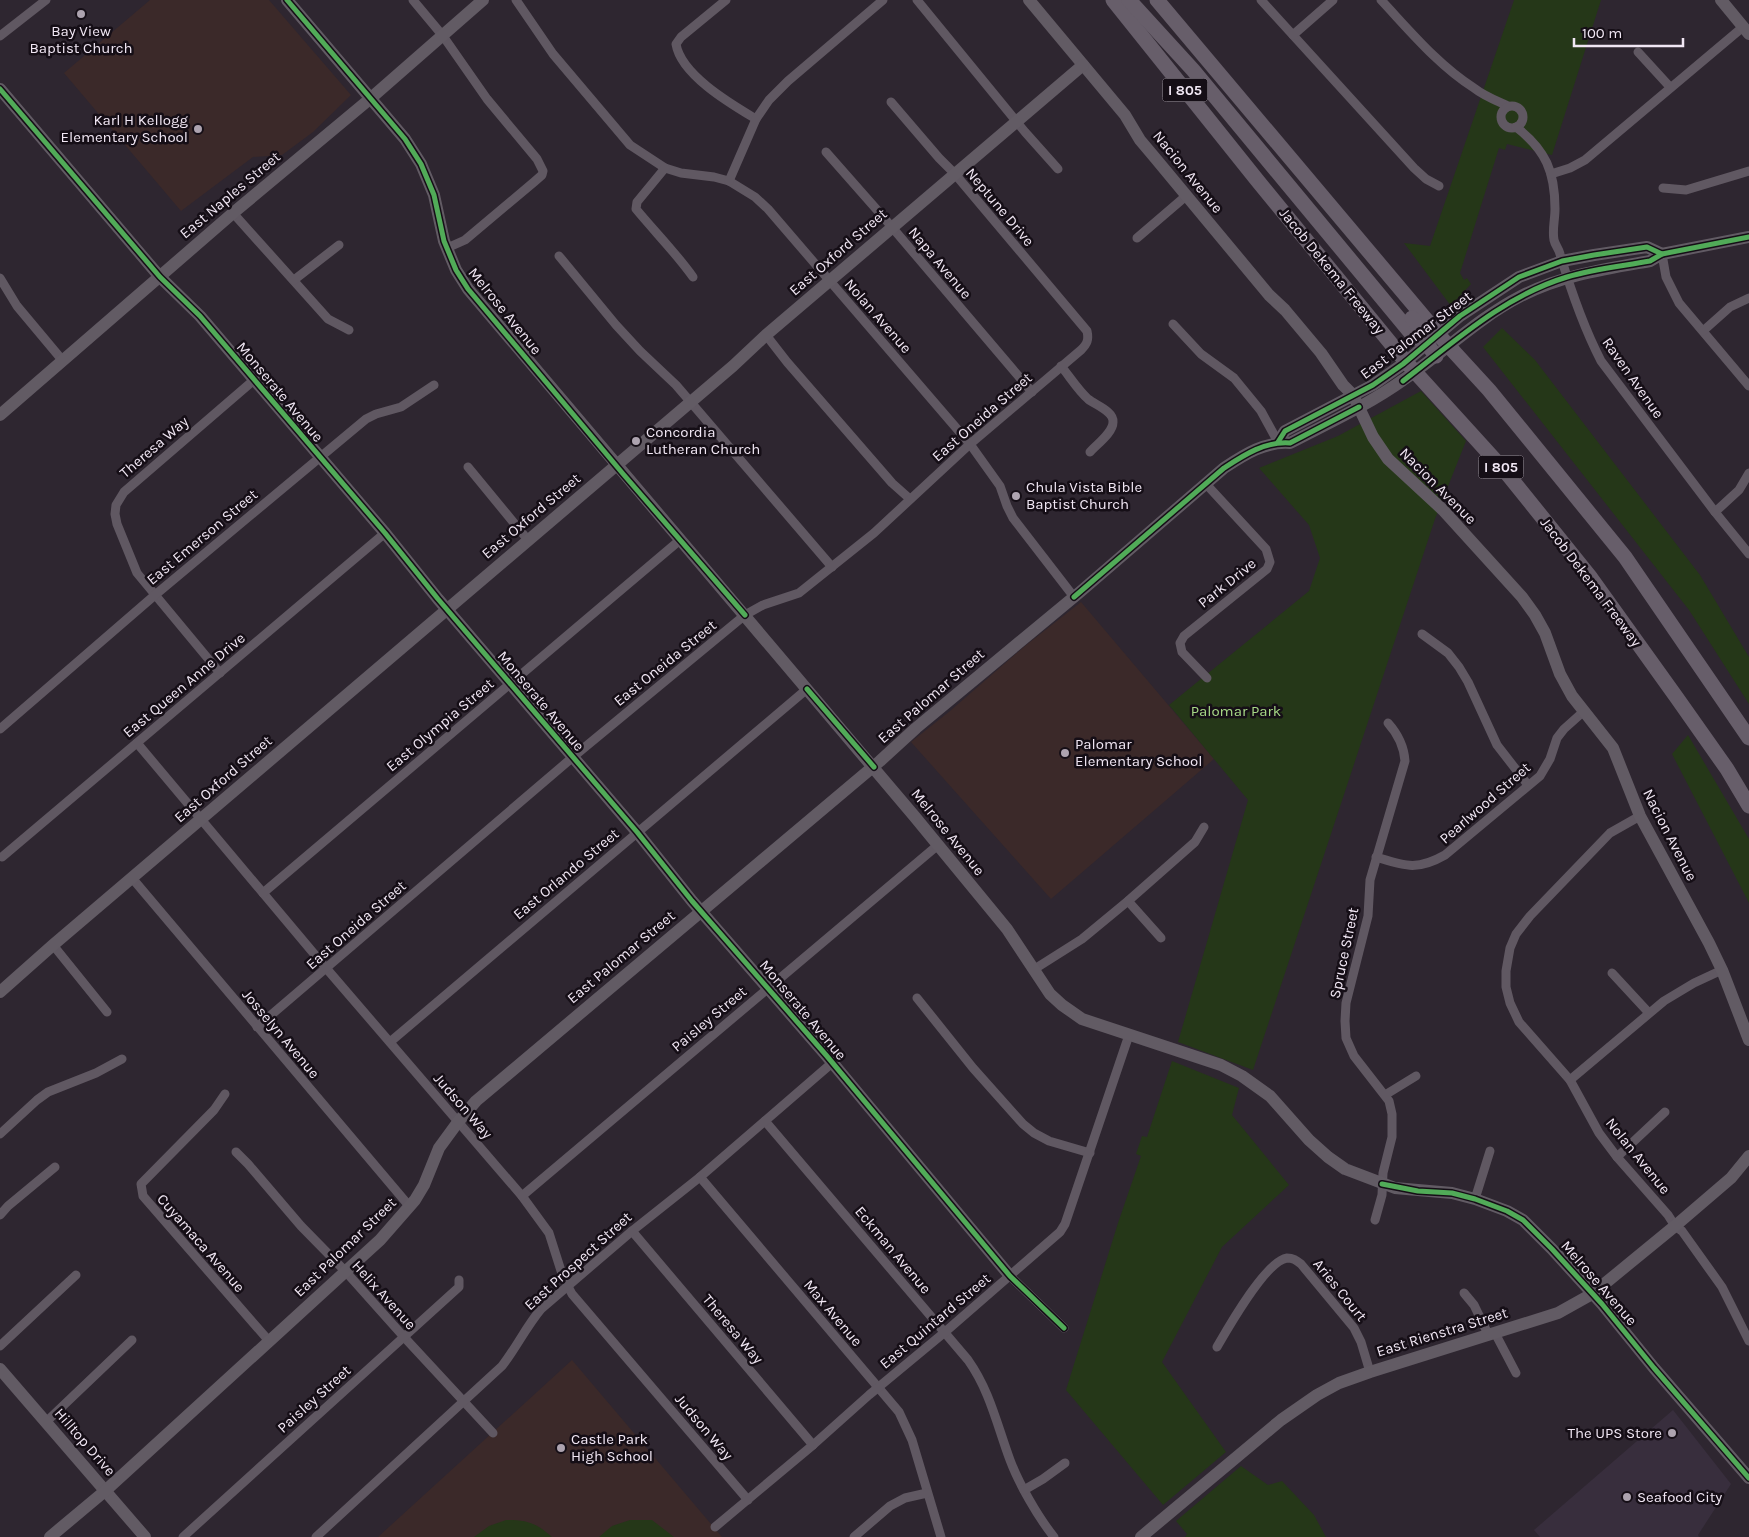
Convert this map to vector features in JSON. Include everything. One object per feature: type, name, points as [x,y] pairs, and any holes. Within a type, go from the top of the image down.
[{"type":"highway","name":"Jacob Dekema Freeway","points":[[1113,0],[1406,362],[1504,471],[1591,578],[1678,698],[1727,769],[1749,806]]},
{"type":"highway","points":[[1129,0],[1423,331],[1429,347]]},
{"type":"highway","points":[[1147,0],[1358,259]]},
{"type":"highway","name":"I 805","points":[[1157,0],[1438,335],[1489,390],[1625,557],[1749,738]]},
{"type":"street","points":[[0,36],[46,0]]},
{"type":"street","name":"Melrose Avenue","points":[[287,0],[405,139],[421,164],[434,195],[447,248],[456,270],[468,289],[616,466],[874,767],[1006,929],[1050,994],[1082,1019],[1221,1065],[1242,1076],[1270,1096],[1309,1140],[1328,1157],[1346,1169],[1395,1188],[1452,1193],[1475,1198],[1507,1211],[1523,1220],[1592,1294],[1749,1478]]},
{"type":"street","points":[[413,0],[443,36],[487,100],[538,159],[543,171],[542,175],[465,240],[447,248]]},
{"type":"street","name":"East Naples Street","points":[[0,416],[233,213],[371,98],[483,0]]},
{"type":"street","name":"Nolan Avenue","points":[[516,0],[553,54],[630,145],[665,168],[681,173],[729,181],[755,196],[970,444],[1000,486],[1013,518],[1074,597]]},
{"type":"street","points":[[726,0],[681,37],[676,44],[677,50],[685,62],[718,96],[756,119]]},
{"type":"street","points":[[729,181],[756,119],[769,100],[883,0]]},
{"type":"street","points":[[917,0],[1058,169]]},
{"type":"street","name":"Nacion Avenue","points":[[1029,0],[1125,115],[1140,140],[1186,196],[1321,353],[1356,401],[1373,438],[1388,459],[1443,510],[1522,597],[1544,633],[1565,684],[1583,712],[1613,748],[1640,816],[1722,970],[1749,1040]]},
{"type":"street","points":[[1261,0],[1414,168],[1426,179],[1439,186]]},
{"type":"street","points":[[1293,35],[1332,0]]},
{"type":"street","points":[[1381,0],[1441,62],[1462,80],[1480,92],[1508,106],[1519,108],[1523,118],[1520,124],[1516,127],[1506,126],[1502,121],[1501,115],[1480,92]]},
{"type":"street","points":[[1551,174],[1570,168],[1585,160],[1670,87],[1746,30],[1721,0]]},
{"type":"street","points":[[1638,52],[1670,87]]},
{"type":"street","name":"East Oxford Street","points":[[0,992],[733,366],[891,227],[1083,65]]},
{"type":"street","name":"Monserate Avenue","points":[[0,89],[160,277],[200,316],[385,533],[1010,1276],[1064,1328]]},
{"type":"street","name":"Neptune Drive","points":[[891,102],[948,169],[955,174],[1005,236],[1087,331]]},
{"type":"street","points":[[1501,115],[1508,106]]},
{"type":"street","name":"Raven Avenue","points":[[1523,118],[1531,138],[1539,149],[1551,174],[1555,210],[1554,242],[1560,253],[1566,277],[1587,334],[1601,361],[1749,554]]},
{"type":"street","name":"Raven Avenue","points":[[1516,127],[1531,138]]},
{"type":"street","name":"Napa Avenue","points":[[826,152],[1032,392]]},
{"type":"street","points":[[665,168],[637,202],[636,209],[678,255],[693,278]]},
{"type":"street","points":[[1663,188],[1686,190],[1749,171]]},
{"type":"street","points":[[1137,238],[1186,196]]},
{"type":"street","points":[[233,213],[328,319],[348,330]]},
{"type":"street","name":"East Palomar Street","points":[[1356,401],[1372,385],[1429,347],[1468,331],[1521,296],[1566,277],[1650,261],[1662,254],[1749,237]]},
{"type":"street","points":[[294,280],[338,245]]},
{"type":"street","name":"East Palomar Street","points":[[50,1537],[105,1491],[380,1240],[410,1207],[424,1185],[439,1148],[476,1101],[701,910],[874,767],[921,724],[1074,597],[1224,468],[1249,452],[1278,442],[1290,443],[1356,401],[1402,381],[1429,347],[1460,316],[1519,277],[1562,261],[1647,247],[1662,254]]},
{"type":"street","points":[[1662,254],[1666,277],[1679,303],[1749,386]]},
{"type":"street","points":[[559,256],[616,325],[640,351],[672,380],[832,567]]},
{"type":"street","points":[[0,278],[17,306],[63,361]]},
{"type":"street","points":[[1703,331],[1730,307],[1749,298]]},
{"type":"street","points":[[1173,324],[1200,354],[1234,378],[1262,411],[1278,442]]},
{"type":"street","name":"East Oneida Street","points":[[257,1027],[573,757],[745,615],[763,605],[799,594],[874,533],[970,444],[1081,350],[1087,344],[1089,338],[1087,331]]},
{"type":"street","points":[[766,335],[787,362],[892,483],[910,499]]},
{"type":"street","points":[[1061,366],[1088,399],[1108,412],[1114,422],[1111,430],[1090,452]]},
{"type":"street","name":"Theresa Way","points":[[220,673],[137,573],[117,524],[116,505],[124,492],[140,476],[254,380]]},
{"type":"street","name":"East Emerson Street","points":[[0,729],[319,457],[366,420],[376,414],[406,404],[434,385]]},
{"type":"street","points":[[468,467],[528,540]]},
{"type":"street","points":[[1715,512],[1739,490],[1749,473]]},
{"type":"street","name":"Park Drive","points":[[1206,484],[1266,549],[1270,562],[1267,569],[1184,636],[1180,642],[1182,652],[1207,678]]},
{"type":"street","name":"East Queen Anne Drive","points":[[2,857],[385,533]]},
{"type":"street","name":"East Olympia Street","points":[[263,893],[680,540]]},
{"type":"street","points":[[1422,634],[1446,651],[1459,667],[1468,682],[1497,745],[1528,784]]},
{"type":"street","name":"East Orlando Street","points":[[390,1042],[807,689]]},
{"type":"street","name":"Pearlwood Street","points":[[1376,857],[1404,866],[1414,867],[1432,863],[1445,855],[1528,784],[1540,776],[1550,759],[1557,738],[1583,712]]},
{"type":"street","name":"Spruce Street","points":[[1375,1220],[1382,1195],[1382,1184],[1392,1130],[1390,1101],[1354,1056],[1346,1038],[1344,1021],[1346,1003],[1368,916],[1370,880],[1405,761],[1404,753],[1394,730],[1388,723]]},
{"type":"street","name":"Judson Way","points":[[137,743],[326,968],[522,1196],[550,1233],[562,1277],[567,1286],[748,1500]]},
{"type":"street","name":"Nolan Avenue","points":[[1640,816],[1610,833],[1530,916],[1516,934],[1510,948],[1506,979],[1508,996],[1513,1011],[1523,1028],[1570,1080],[1599,1133],[1617,1157],[1668,1215],[1675,1226],[1682,1231],[1722,1287],[1749,1341]]},
{"type":"street","points":[[1033,970],[1082,939],[1128,901],[1195,842],[1204,827]]},
{"type":"street","name":"Paisley Street","points":[[522,1196],[938,845]]},
{"type":"street","name":"Josselyn Avenue","points":[[132,878],[410,1207]]},
{"type":"street","points":[[1128,901],[1161,938]]},
{"type":"street","points":[[53,946],[107,1012]]},
{"type":"street","points":[[1570,1080],[1664,1001],[1694,983],[1722,970]]},
{"type":"street","points":[[1612,972],[1649,1013]]},
{"type":"street","points":[[917,998],[973,1068],[1023,1124],[1034,1133],[1049,1141],[1090,1153]]},
{"type":"street","name":"East Quintard Street","points":[[715,1527],[1060,1232],[1065,1224],[1090,1153],[1129,1035]]},
{"type":"street","points":[[0,1134],[48,1092],[96,1073],[122,1059]]},
{"type":"street","name":"East Prospect Street","points":[[316,1537],[502,1366],[516,1349],[532,1320],[541,1309],[632,1231],[700,1177],[832,1063]]},
{"type":"street","points":[[1385,1095],[1416,1076]]},
{"type":"street","name":"Cuyamaca Avenue","points":[[225,1094],[214,1110],[141,1184],[141,1191],[142,1196],[269,1341]]},
{"type":"street","points":[[1617,1157],[1665,1112]]},
{"type":"street","name":"Eckman Avenue","points":[[765,1121],[968,1360],[986,1390],[1010,1461],[1024,1490],[1054,1537]]},
{"type":"street","points":[[1475,1198],[1490,1151]]},
{"type":"street","name":"Helix Avenue","points":[[236,1152],[301,1226],[346,1272],[493,1433]]},
{"type":"street","name":"East Rienstra Street","points":[[1141,1537],[1281,1420],[1301,1405],[1339,1383],[1558,1313],[1592,1294],[1731,1178],[1749,1156]]},
{"type":"street","points":[[0,1215],[55,1166]]},
{"type":"street","name":"Max Avenue","points":[[700,1177],[899,1412],[912,1440],[941,1537]]},
{"type":"street","name":"Theresa Way","points":[[632,1231],[814,1444]]},
{"type":"street","name":"Aries Court","points":[[1217,1347],[1248,1296],[1268,1271],[1284,1258],[1294,1259],[1301,1264],[1354,1328],[1361,1342],[1370,1372]]},
{"type":"street","points":[[0,1346],[76,1275]]},
{"type":"street","name":"Paisley Street","points":[[183,1537],[459,1287],[459,1280]]},
{"type":"street","points":[[1464,1293],[1474,1305],[1516,1373]]},
{"type":"street","points":[[46,1422],[132,1340]]},
{"type":"street","name":"Hilltop Drive","points":[[0,1369],[144,1537]]},
{"type":"street","points":[[1024,1490],[1044,1479],[1065,1462]]},
{"type":"street","points":[[854,1537],[890,1506],[905,1498],[927,1493]]},
{"type":"shaded area","points":[[150,0],[269,0],[351,95],[313,132],[282,155],[253,157],[181,211],[64,73]]},
{"type":"shaded area","name":"Palomar Elementary School","points":[[1081,602],[1214,759],[1051,899],[911,742],[1025,646]]},
{"type":"shaded area","name":"Castle Park High School","points":[[572,1360],[722,1537],[378,1537]]},
{"type":"shaded area","points":[[1673,1410],[1731,1484],[1698,1535],[1699,1537],[1540,1537],[1534,1530]]},
{"type":"green space","points":[[1514,0],[1601,0],[1552,155],[1507,144],[1505,150],[1499,148],[1460,273],[1464,280],[1467,278],[1471,284],[1451,306],[1404,243],[1430,246]]},
{"type":"green space","points":[[1502,328],[1535,360],[1700,575],[1749,657],[1749,704],[1689,610],[1483,347]]},
{"type":"green space","name":"Palomar Park","points":[[1421,391],[1466,441],[1435,519],[1253,1070],[1178,1042],[1248,800],[1169,705],[1309,591],[1320,558],[1309,525],[1259,468],[1338,436]]},
{"type":"green space","points":[[1688,735],[1749,839],[1749,903],[1672,754]]},
{"type":"green space","points":[[1172,1061],[1239,1088],[1232,1115],[1289,1185],[1222,1247],[1162,1362],[1226,1452],[1163,1505],[1066,1390],[1141,1156],[1136,1154],[1142,1136],[1147,1137]]},
{"type":"green space","points":[[1241,1466],[1268,1485],[1282,1481],[1314,1515],[1326,1537],[1185,1537],[1187,1534],[1176,1521]]},
{"type":"green space","points":[[506,1520],[531,1523],[552,1537],[474,1537],[489,1526]]},
{"type":"green space","points":[[630,1520],[652,1520],[674,1537],[599,1537],[612,1526]]},
{"type":"cycle path","points":[[287,0],[405,139],[421,164],[434,195],[444,241],[456,270],[468,289],[624,475],[745,615]]},
{"type":"cycle path","points":[[0,89],[160,277],[200,316],[385,533],[438,599],[637,832],[692,901],[826,1055],[1010,1276],[1064,1328]]},
{"type":"cycle path","points":[[1403,381],[1480,322],[1501,308],[1544,285],[1587,272],[1650,261],[1662,254],[1749,237]]},
{"type":"cycle path","points":[[1278,442],[1285,431],[1373,385],[1403,364],[1460,316],[1519,277],[1562,261],[1594,255],[1647,247],[1662,254]]},
{"type":"cycle path","points":[[1074,597],[1224,468],[1263,447],[1272,444],[1290,443],[1359,407]]},
{"type":"cycle path","points":[[807,689],[874,767]]},
{"type":"cycle path","points":[[1382,1184],[1418,1191],[1452,1193],[1507,1211],[1523,1220],[1602,1304],[1654,1368],[1749,1478]]},
{"type":"place","name":"Bay View Baptist Church","points":[[81,14]]},
{"type":"place","name":"Karl H Kellogg Elementary School","points":[[198,129]]},
{"type":"place","name":"Concordia Lutheran Church","points":[[636,441]]},
{"type":"place","name":"Chula Vista Bible Baptist Church","points":[[1016,496]]},
{"type":"place","name":"Palomar Elementary School","points":[[1065,753]]},
{"type":"place","name":"The UPS Store","points":[[1672,1433]]},
{"type":"place","name":"Castle Park High School","points":[[561,1448]]},
{"type":"place","name":"Seafood City","points":[[1627,1497]]}]
